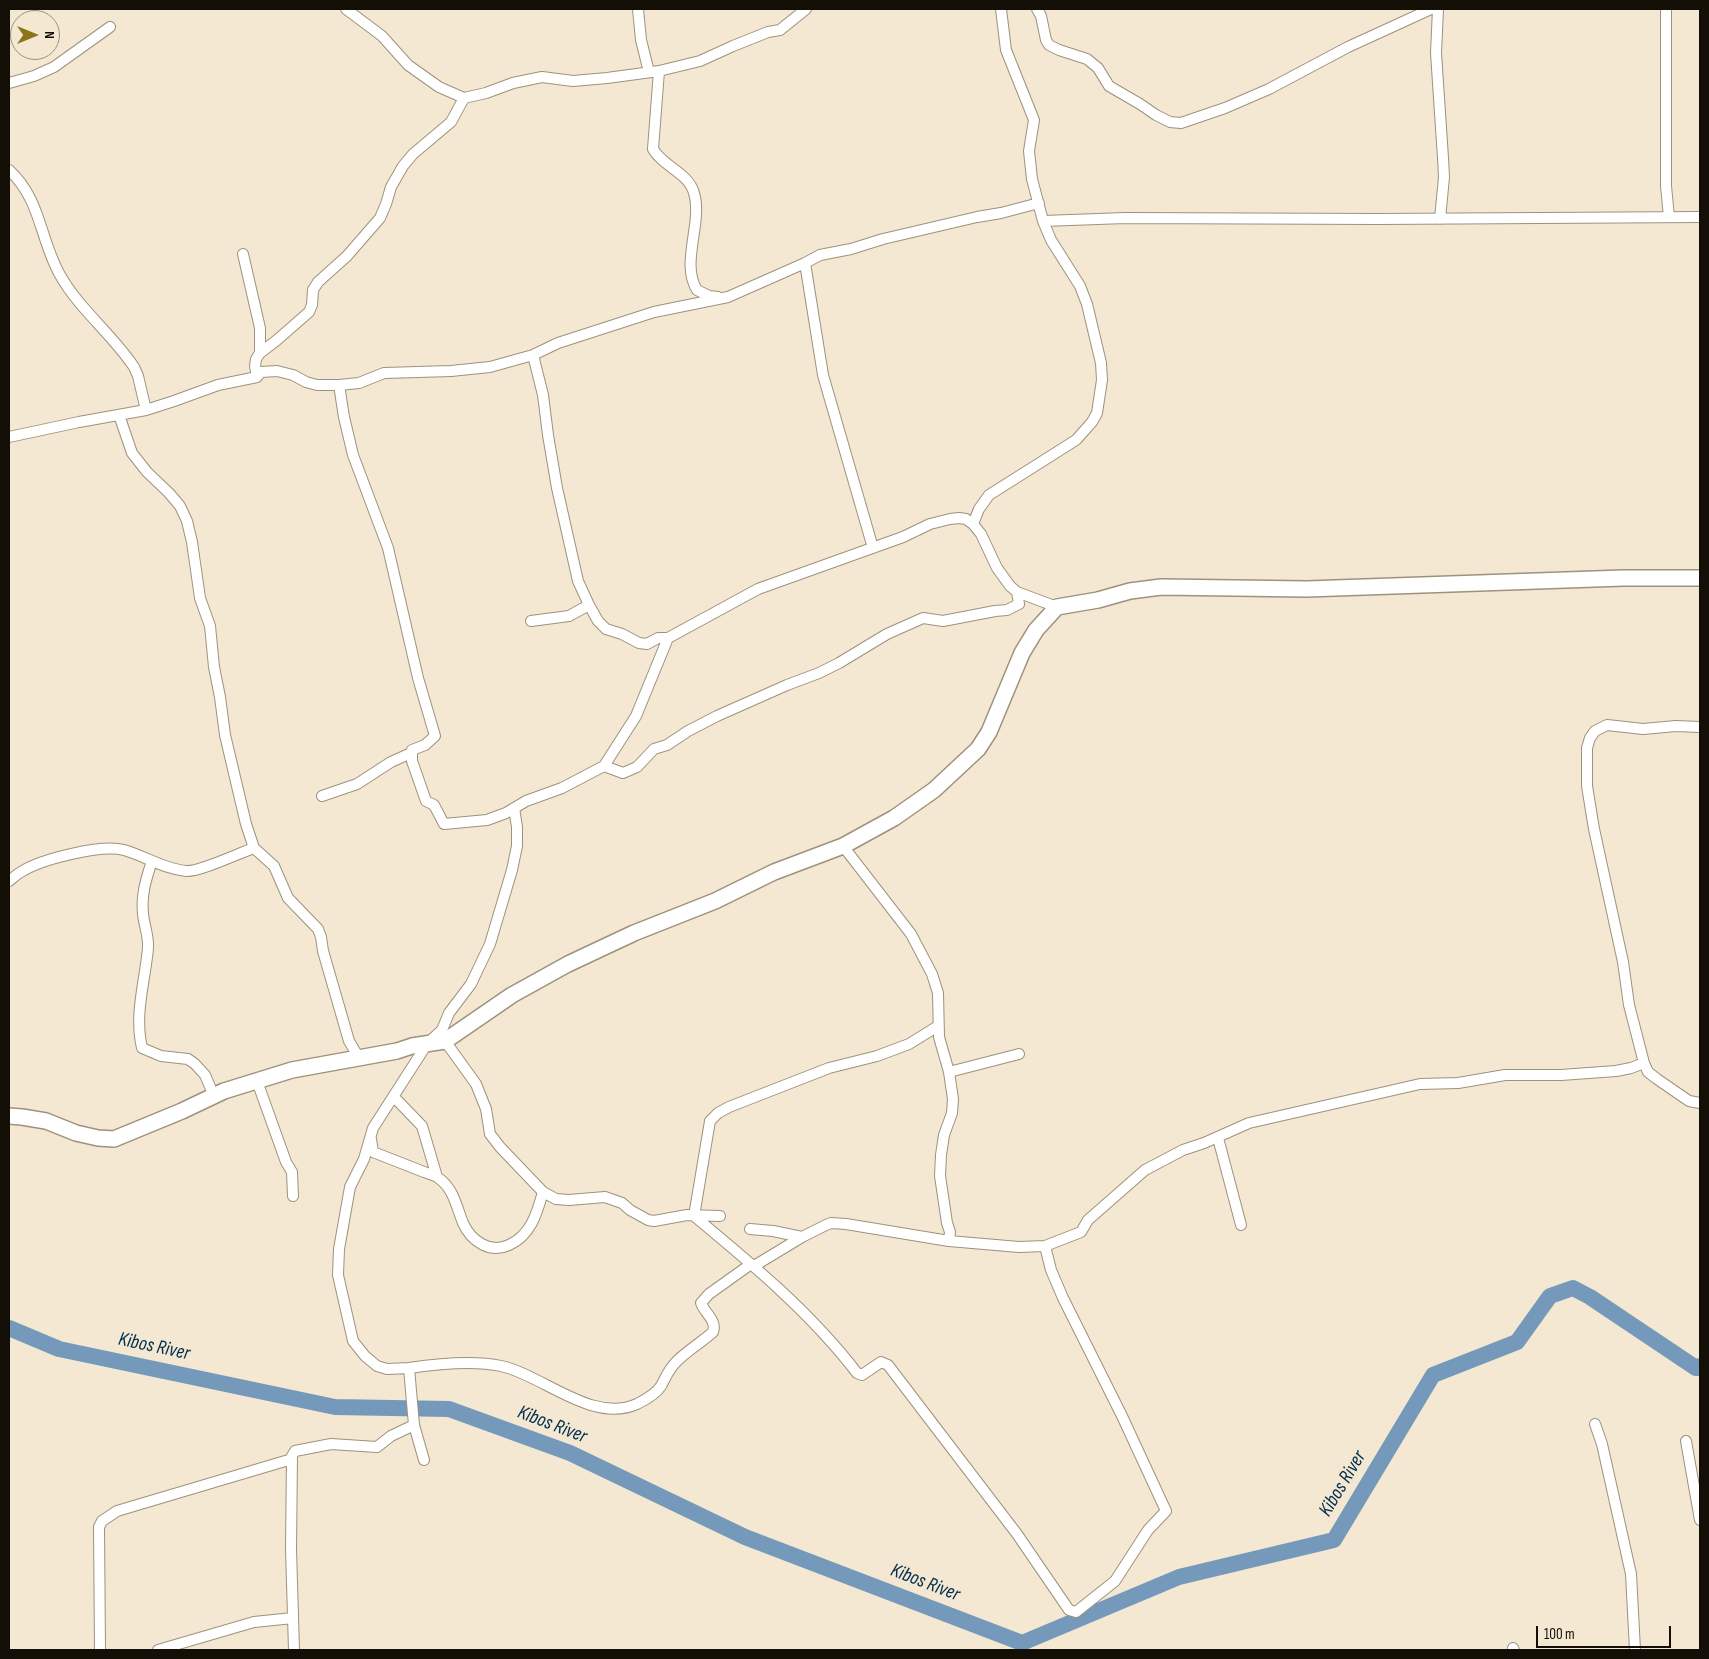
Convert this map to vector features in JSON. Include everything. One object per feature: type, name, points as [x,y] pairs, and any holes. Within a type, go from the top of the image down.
[{"type":"main road","points":[[9,1116],[46,1121],[76,1133],[98,1138],[114,1139],[214,1096],[292,1070],[445,1041],[512,995],[568,964],[634,933],[715,901],[774,872],[843,846],[894,818],[934,790],[978,749],[989,732],[1022,654],[1036,630],[1057,607],[1098,600],[1130,591],[1160,588],[1307,589],[1603,578],[1700,578]]},
{"type":"street","points":[[346,9],[382,36],[408,64],[439,87],[464,98],[486,94],[513,83],[542,77],[573,81],[654,71],[700,61],[768,32],[780,30],[806,9]]},
{"type":"street","points":[[638,9],[641,40],[654,71],[653,149],[667,165],[690,182],[694,192],[697,207],[691,275],[693,284],[697,290],[709,296],[724,298]]},
{"type":"street","points":[[973,524],[979,509],[989,495],[1076,440],[1092,422],[1100,404],[1102,380],[1087,304],[1080,286],[1051,240],[1043,221],[1032,179],[1030,151],[1034,120],[1006,50],[1001,9]]},
{"type":"street","points":[[1036,9],[1041,16],[1046,40],[1049,45],[1087,59],[1098,68],[1109,86],[1156,115],[1170,122],[1181,123],[1225,108],[1269,89],[1380,31],[1431,9]]},
{"type":"street","points":[[1438,9],[1436,53],[1444,177],[1440,219]]},
{"type":"street","points":[[1666,9],[1666,186],[1668,217]]},
{"type":"street","points":[[9,83],[34,76],[54,67],[110,27]]},
{"type":"street","points":[[257,376],[255,366],[256,359],[260,353],[309,312],[312,305],[313,290],[318,282],[347,256],[380,218],[391,187],[403,166],[413,154],[451,122],[464,98]]},
{"type":"street","points":[[9,170],[19,179],[31,200],[59,274],[71,292],[134,367],[146,410]]},
{"type":"street","points":[[9,438],[146,410],[218,385],[257,376],[262,372],[277,371],[318,385],[339,385],[359,383],[384,373],[473,370],[533,355],[558,343],[654,312],[724,298],[820,255],[1039,203]]},
{"type":"street","points":[[1043,221],[1125,218],[1440,219],[1700,217]]},
{"type":"street","points":[[243,254],[260,328],[260,353]]},
{"type":"street","points":[[805,263],[823,375],[873,548]]},
{"type":"street","points":[[533,355],[543,395],[557,488],[578,581],[598,621],[606,629],[640,643],[647,644],[658,638],[668,638],[758,588],[873,548],[903,537],[930,524],[950,518],[966,519],[973,524],[981,534],[1002,577],[1017,592],[1057,607]]},
{"type":"street","points":[[322,796],[357,784],[391,762],[411,753],[432,740],[435,736],[418,678],[388,548],[353,455],[339,385]]},
{"type":"street","points":[[119,415],[132,453],[147,472],[180,506],[188,521],[200,598],[210,626],[214,667],[225,735],[246,824],[254,848],[274,866],[288,898],[318,929],[321,937],[322,951],[349,1041],[359,1058]]},
{"type":"street","points":[[604,766],[623,773],[637,767],[654,749],[667,745],[688,731],[787,685],[840,663],[887,634],[923,618],[943,621],[1006,610],[1019,604],[1017,592]]},
{"type":"street","points":[[531,621],[570,616],[589,605]]},
{"type":"street","points":[[411,753],[426,801],[434,805],[444,824],[487,820],[506,813],[526,801],[562,788],[604,766],[636,716],[668,638]]},
{"type":"street","points":[[1700,727],[1676,726],[1643,729],[1607,725],[1595,731],[1590,738],[1587,748],[1587,786],[1594,830],[1623,962],[1629,1005],[1644,1063],[1648,1072],[1657,1079],[1689,1101],[1700,1103]]},
{"type":"street","points":[[514,808],[518,827],[517,846],[512,870],[490,944],[471,984],[449,1013],[442,1030],[427,1044],[373,1128],[364,1160],[350,1188],[339,1248],[338,1275],[353,1341],[365,1356],[378,1366],[387,1369],[433,1364],[502,1366],[588,1404],[603,1408],[621,1408],[636,1404],[654,1394],[661,1386],[666,1372],[679,1359],[714,1332],[714,1323],[701,1303],[709,1294],[752,1265],[826,1225],[838,1223],[949,1241],[1019,1247],[1045,1246],[1081,1232],[1088,1220],[1145,1170],[1183,1150],[1218,1138],[1250,1123],[1420,1084],[1458,1083],[1505,1075],[1561,1075],[1616,1071],[1644,1063]]},
{"type":"street","points":[[843,846],[872,886],[894,911],[922,951],[938,993],[939,1037],[949,1072],[953,1100],[952,1113],[944,1135],[940,1176],[950,1232],[949,1241]]},
{"type":"street","points":[[9,881],[21,871],[45,861],[91,850],[123,850],[185,871],[194,870],[254,848]]},
{"type":"street","points":[[152,861],[144,884],[142,900],[148,946],[140,997],[138,1032],[142,1048],[161,1056],[188,1060],[195,1064],[205,1076],[214,1096]]},
{"type":"street","points":[[694,1216],[710,1121],[718,1113],[830,1068],[876,1056],[908,1044],[938,1026]]},
{"type":"street","points":[[445,1041],[476,1084],[486,1109],[490,1134],[543,1192],[556,1199],[569,1200],[605,1197],[622,1203],[630,1210],[648,1220],[654,1221],[678,1216],[720,1216]]},
{"type":"street","points":[[949,1072],[1019,1054]]},
{"type":"street","points":[[257,1081],[286,1162],[292,1172],[294,1196]]},
{"type":"street","points":[[394,1097],[422,1126],[437,1177]]},
{"type":"street","points":[[370,1134],[373,1152],[437,1177],[450,1189],[458,1205],[463,1224],[482,1245],[493,1248],[510,1245],[531,1226],[543,1192]]},
{"type":"street","points":[[1218,1138],[1241,1225]]},
{"type":"street","points":[[694,1216],[752,1265],[806,1316],[857,1373],[862,1375],[881,1362],[888,1366],[1017,1534],[1068,1610],[1076,1612],[1115,1581],[1148,1530],[1166,1511],[1122,1416],[1063,1298],[1051,1270],[1045,1246]]},
{"type":"street","points":[[750,1229],[773,1231],[802,1237]]},
{"type":"street","points":[[409,1368],[414,1421],[424,1460]]},
{"type":"street","points":[[294,1650],[292,1459],[294,1451],[331,1444],[377,1447],[414,1421]]},
{"type":"street","points":[[1595,1424],[1602,1444],[1631,1574],[1635,1650]]},
{"type":"street","points":[[1686,1442],[1700,1520]]},
{"type":"street","points":[[100,1650],[99,1527],[102,1521],[117,1512],[292,1459]]},
{"type":"street","points":[[158,1650],[254,1622],[293,1618]]},
{"type":"waterway","name":"Kibos River","points":[[9,1328],[59,1349],[335,1407],[449,1409],[570,1453],[745,1537],[1022,1643],[1179,1577],[1334,1540],[1433,1375],[1517,1342],[1550,1296],[1573,1288],[1590,1297],[1696,1368],[1700,1366]]}]
